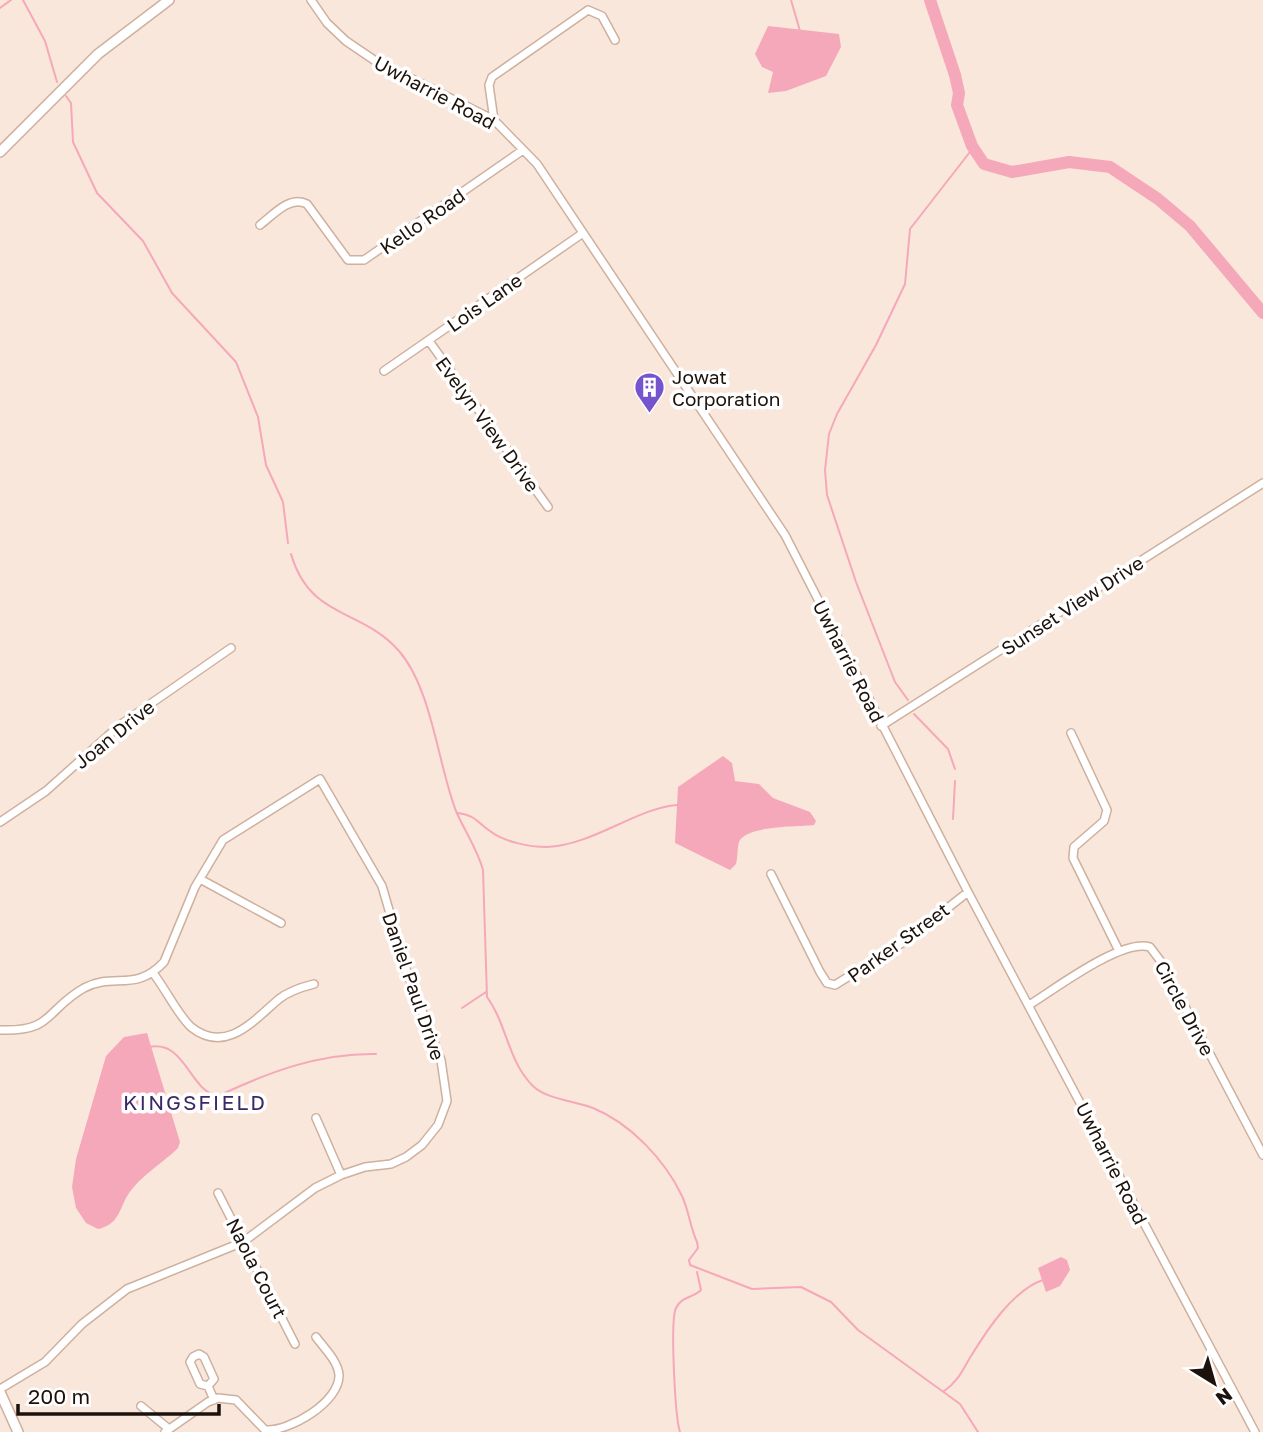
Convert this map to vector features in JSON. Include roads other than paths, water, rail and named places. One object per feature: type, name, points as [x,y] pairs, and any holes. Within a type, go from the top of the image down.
[{"type":"street","points":[[2,145],[97,54],[169,0]]},
{"type":"street","name":"Uwharrie Road","points":[[312,0],[330,27],[360,51],[494,120],[537,164],[785,535],[881,726],[1255,1432]]},
{"type":"street","points":[[494,120],[489,85],[492,77],[588,10],[595,10],[602,16],[615,40]]},
{"type":"street","name":"Kello Road","points":[[260,225],[297,201],[307,204],[348,260],[364,260],[523,149]]},
{"type":"street","name":"Lois Lane","points":[[384,371],[583,233]]},
{"type":"street","name":"Evelyn View Drive","points":[[429,341],[548,508]]},
{"type":"street","name":"Sunset View Drive","points":[[881,726],[1263,483]]},
{"type":"street","name":"Joan Drive","points":[[0,822],[46,791],[120,725],[230,648]]},
{"type":"street","points":[[1029,1004],[1119,951],[1073,858],[1074,847],[1104,821],[1107,810],[1071,733]]},
{"type":"street","name":"Daniel Paul Drive","points":[[0,1391],[45,1362],[82,1324],[127,1289],[243,1242],[315,1188],[341,1175],[365,1167],[391,1164],[406,1157],[422,1145],[438,1125],[447,1101],[441,1060],[407,972],[382,886],[320,779],[223,841],[200,878],[164,962],[153,974]]},
{"type":"street","name":"Parker Street","points":[[771,874],[827,983],[835,985],[907,940],[968,892]]},
{"type":"street","points":[[200,878],[281,923]]},
{"type":"street","name":"Circle Drive","points":[[1119,951],[1141,945],[1156,954],[1263,1155]]},
{"type":"street","points":[[0,1030],[21,1031],[40,1026],[84,988],[99,983],[147,978],[153,974],[192,1028],[208,1036],[222,1038],[246,1029],[279,998],[314,984]]},
{"type":"street","points":[[316,1118],[341,1175]]},
{"type":"street","name":"Naola Court","points":[[218,1193],[295,1344]]},
{"type":"street","points":[[141,1406],[167,1431],[214,1400],[236,1400],[265,1430],[282,1431],[327,1401],[337,1389],[338,1370],[316,1337]]},
{"type":"street","points":[[208,1386],[214,1400]]},
{"type":"street","points":[[0,1391],[18,1432]]},
{"type":"waterway","points":[[0,8],[11,0]]},
{"type":"waterway","points":[[23,0],[45,41],[57,82]]},
{"type":"waterway","points":[[791,0],[800,31]]},
{"type":"waterway","points":[[930,0],[955,75],[959,93],[957,105],[972,146],[984,164],[1012,172],[1069,162],[1110,167],[1158,199],[1190,226],[1263,313]]},
{"type":"waterway","points":[[66,96],[71,103],[73,142],[97,193],[143,241],[172,293],[236,362],[258,417],[266,465],[283,502],[288,543]]},
{"type":"waterway","points":[[908,700],[895,682],[856,582],[827,495],[825,470],[829,434],[905,284],[910,229],[973,148]]},
{"type":"waterway","points":[[291,554],[311,591],[338,611],[385,637],[399,651],[419,686],[456,811],[478,854],[483,870],[487,997],[525,1076],[545,1094],[593,1108],[607,1115],[633,1133],[656,1156],[682,1196],[697,1242],[698,1248],[689,1260],[690,1265],[752,1289],[801,1287],[831,1302],[858,1330],[960,1404],[978,1432]]},
{"type":"waterway","points":[[914,714],[948,749],[955,769]]},
{"type":"waterway","points":[[953,819],[955,781]]},
{"type":"waterway","points":[[458,813],[472,817],[502,838],[525,845],[547,847],[581,840],[646,813],[677,805]]},
{"type":"waterway","points":[[462,1008],[486,992]]},
{"type":"waterway","points":[[149,1047],[161,1047],[171,1051],[200,1085],[218,1096],[295,1066],[334,1057],[376,1054]]},
{"type":"waterway","points":[[680,1432],[676,1408],[674,1316],[681,1301],[701,1290],[697,1272]]},
{"type":"waterway","points":[[944,1391],[957,1379],[1002,1312],[1021,1292],[1043,1280]]},
{"type":"place","name":"Jowat Corporation","points":[[649,414]]},
{"type":"district","name":"KINGSFIELD","points":[[195,1102]]}]
